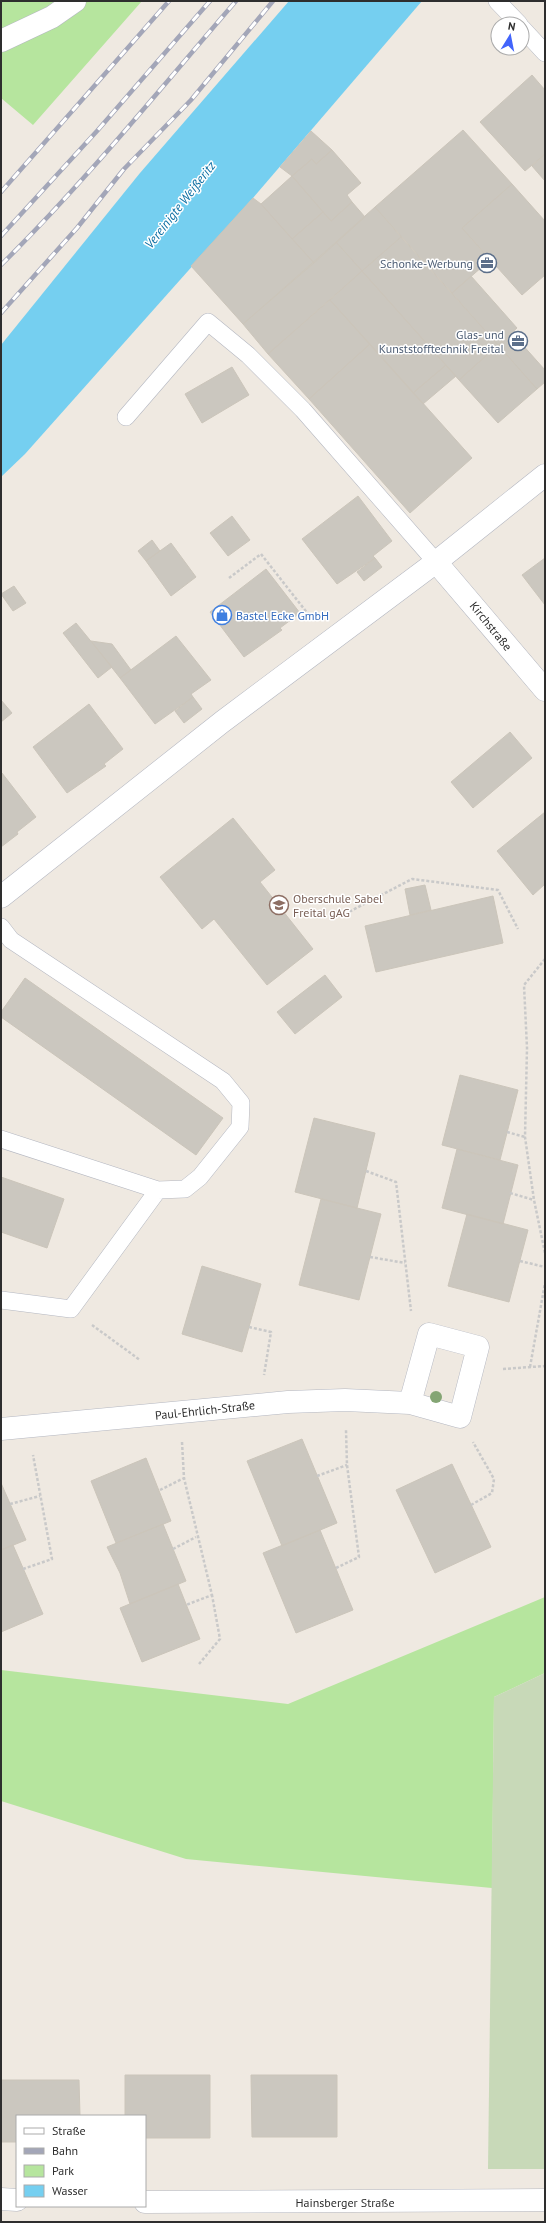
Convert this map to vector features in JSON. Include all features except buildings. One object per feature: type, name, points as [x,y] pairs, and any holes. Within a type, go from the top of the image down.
[{"type":"street","points":[[1,41],[52,17],[75,1]]},
{"type":"street","points":[[1,896],[222,722],[436,562],[545,475]]},
{"type":"street","name":"Kirchstraße","points":[[436,562],[545,690]]},
{"type":"street","name":"Paul-Ehrlich-Straße","points":[[1,1429],[180,1414],[288,1402],[345,1400],[410,1403]]},
{"type":"street","points":[[1,2199],[16,2200]]},
{"type":"street","name":"Hainsberger Straße","points":[[146,2202],[545,2200]]},
{"type":"lane","points":[[497,1],[511,16]]},
{"type":"lane","points":[[530,37],[545,53]]},
{"type":"lane","points":[[126,417],[208,322],[248,355],[303,410],[436,562]]},
{"type":"lane","points":[[1,927],[11,940],[223,1081],[241,1103],[240,1127],[200,1177],[185,1189],[158,1190],[1,1139]]},
{"type":"lane","points":[[1,1300],[71,1309],[158,1190]]},
{"type":"path","points":[[229,578],[262,554],[309,616]]},
{"type":"path","points":[[345,914],[412,879],[498,890],[518,929]]},
{"type":"path","points":[[545,959],[524,985],[527,1048],[525,1137],[534,1200],[545,1254]]},
{"type":"path","points":[[507,1132],[525,1137]]},
{"type":"path","points":[[366,1171],[396,1182],[411,1313]]},
{"type":"path","points":[[510,1194],[534,1200]]},
{"type":"path","points":[[370,1257],[405,1263]]},
{"type":"path","points":[[520,1261],[545,1267]]},
{"type":"path","points":[[530,1367],[545,1283]]},
{"type":"path","points":[[71,1309],[140,1360]]},
{"type":"path","points":[[249,1326],[271,1332],[265,1371]]},
{"type":"path","points":[[499,1369],[545,1366]]},
{"type":"path","points":[[336,1568],[359,1557],[347,1465],[345,1400]]},
{"type":"path","points":[[180,1414],[184,1478],[196,1537],[212,1595],[220,1639],[199,1664]]},
{"type":"path","points":[[23,1569],[52,1559],[28,1426]]},
{"type":"path","points":[[471,1438],[494,1479],[492,1493],[472,1505]]},
{"type":"path","points":[[317,1476],[347,1465]]},
{"type":"path","points":[[160,1490],[184,1478]]},
{"type":"path","points":[[10,1504],[40,1496]]},
{"type":"path","points":[[173,1549],[196,1537]]},
{"type":"path","points":[[186,1605],[212,1595]]},
{"type":"green space","points":[[1,1],[142,1],[33,125],[1,98]]},
{"type":"green space","points":[[545,1597],[545,1673],[494,1697],[492,1888],[186,1859],[1,1801],[1,1670],[288,1704]]},
{"type":"green space","points":[[545,1673],[545,2169],[488,2169],[494,1697]]},
{"type":"water","name":"Vereinigte Weißeritz","points":[[289,1],[422,1],[253,198],[25,454],[1,477],[1,345],[140,173]]},
{"type":"railway","points":[[1,192],[169,1]]},
{"type":"railway","points":[[1,236],[97,131],[210,1]]},
{"type":"railway","points":[[1,265],[92,168],[236,1]]},
{"type":"railway","points":[[1,313],[77,228],[124,169],[191,100],[273,1]]},
{"type":"place","name":"Schonke-Werbung","points":[[487,263]]},
{"type":"place","name":"Glas- und Kunststofftechnik Freital","points":[[518,341]]},
{"type":"place","name":"Bastel Ecke GmbH","points":[[222,615]]},
{"type":"place","name":"Oberschule Sabel Freital gAG","points":[[279,905]]}]
